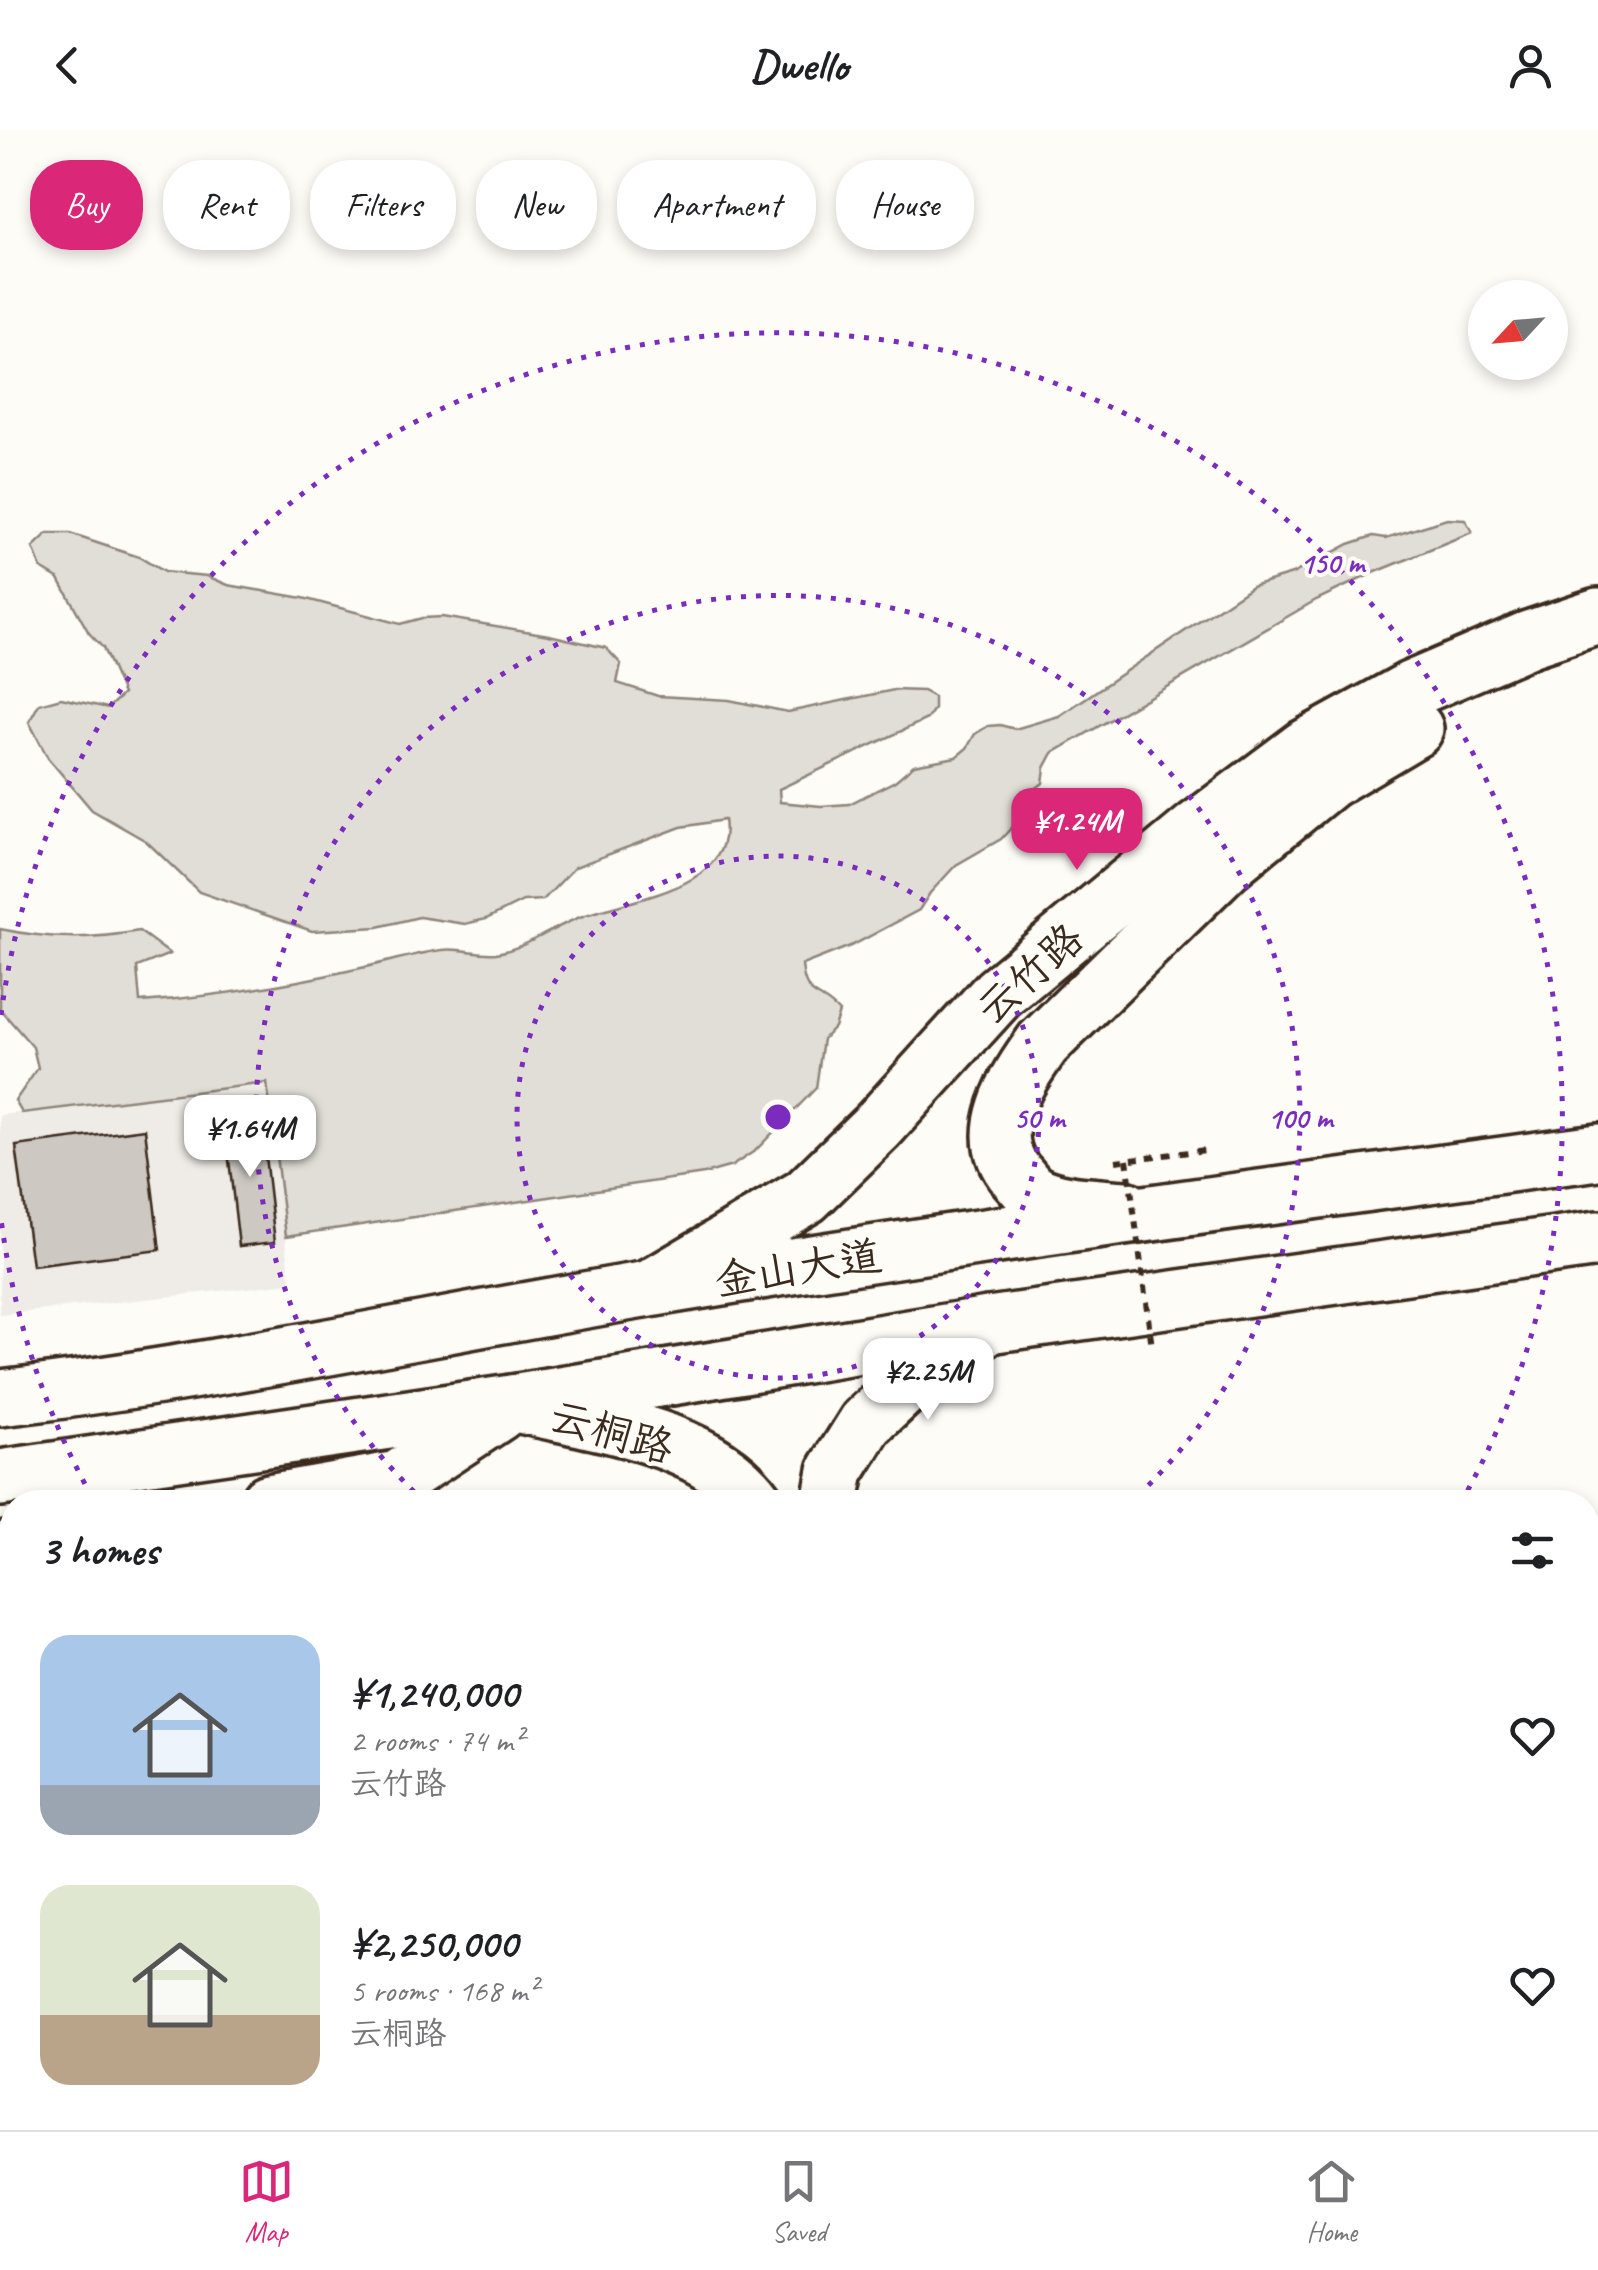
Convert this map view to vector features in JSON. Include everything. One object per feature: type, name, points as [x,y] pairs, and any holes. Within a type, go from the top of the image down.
[{"type":"main road","name":"云竹路","points":[[649,1289],[806,1196],[878,1126],[998,994],[1197,829],[1305,748],[1412,689],[1528,639],[1598,616]]},
{"type":"main road","name":"云竹路","points":[[1153,1212],[1062,1202],[1031,1192],[1010,1167],[1000,1139],[1004,1110],[1019,1077],[1043,1043],[1224,865],[1329,780],[1428,720],[1598,653]]},
{"type":"main road","name":"金山大道","points":[[0,1398],[133,1382],[649,1289],[1153,1212],[1598,1152]]},
{"type":"main road","name":"金山大道","points":[[0,1478],[512,1403],[989,1325],[1598,1239]]},
{"type":"main road","points":[[832,1490],[836,1471],[866,1423],[912,1380],[989,1325]]},
{"type":"main road","points":[[0,1367],[247,1360]]},
{"type":"main road","points":[[339,1490],[398,1480],[512,1403]]},
{"type":"main road","name":"云桐路","points":[[512,1403],[654,1438],[698,1456],[740,1481],[746,1490]]},
{"type":"path","points":[[1112,1161],[1205,1150]]},
{"type":"path","points":[[1127,1159],[1152,1347]]},
{"type":"shaded area","points":[[1447,519],[1465,520],[1472,533],[1316,600],[1053,753],[1043,783],[1030,793],[1013,826],[1001,839],[956,865],[919,910],[853,945],[802,965],[810,990],[839,1012],[834,1027],[823,1039],[816,1088],[756,1150],[732,1166],[704,1174],[286,1236],[267,1083],[22,1113],[15,1101],[38,1068],[33,1047],[0,1009],[0,929],[70,937],[139,931],[170,954],[137,967],[140,1002],[193,997],[300,981],[442,950],[507,950],[580,917],[674,888],[696,877],[713,862],[723,844],[724,820],[681,827],[575,867],[543,900],[523,901],[486,919],[465,924],[419,917],[378,927],[312,931],[199,892],[146,841],[92,810],[48,758],[29,722],[39,704],[61,698],[108,708],[123,694],[103,648],[89,633],[59,579],[41,568],[33,548],[48,534],[70,534],[139,557],[164,572],[207,576],[228,585],[303,598],[400,624],[442,617],[606,648],[621,664],[617,683],[658,696],[729,700],[788,712],[894,690],[923,691],[934,697],[934,709],[927,719],[779,789],[780,802],[821,806],[849,804],[895,781],[914,765],[956,757],[975,734],[988,726],[1015,729],[1059,716],[1252,586],[1292,574],[1349,544],[1373,536],[1386,538]]},
{"type":"shaded area","points":[[268,1083],[291,1283],[0,1315],[0,1115]]},
{"type":"building","points":[[260,1113],[275,1242],[239,1246],[224,1117]]},
{"type":"building","points":[[145,1129],[160,1250],[32,1266],[16,1146]]}]
